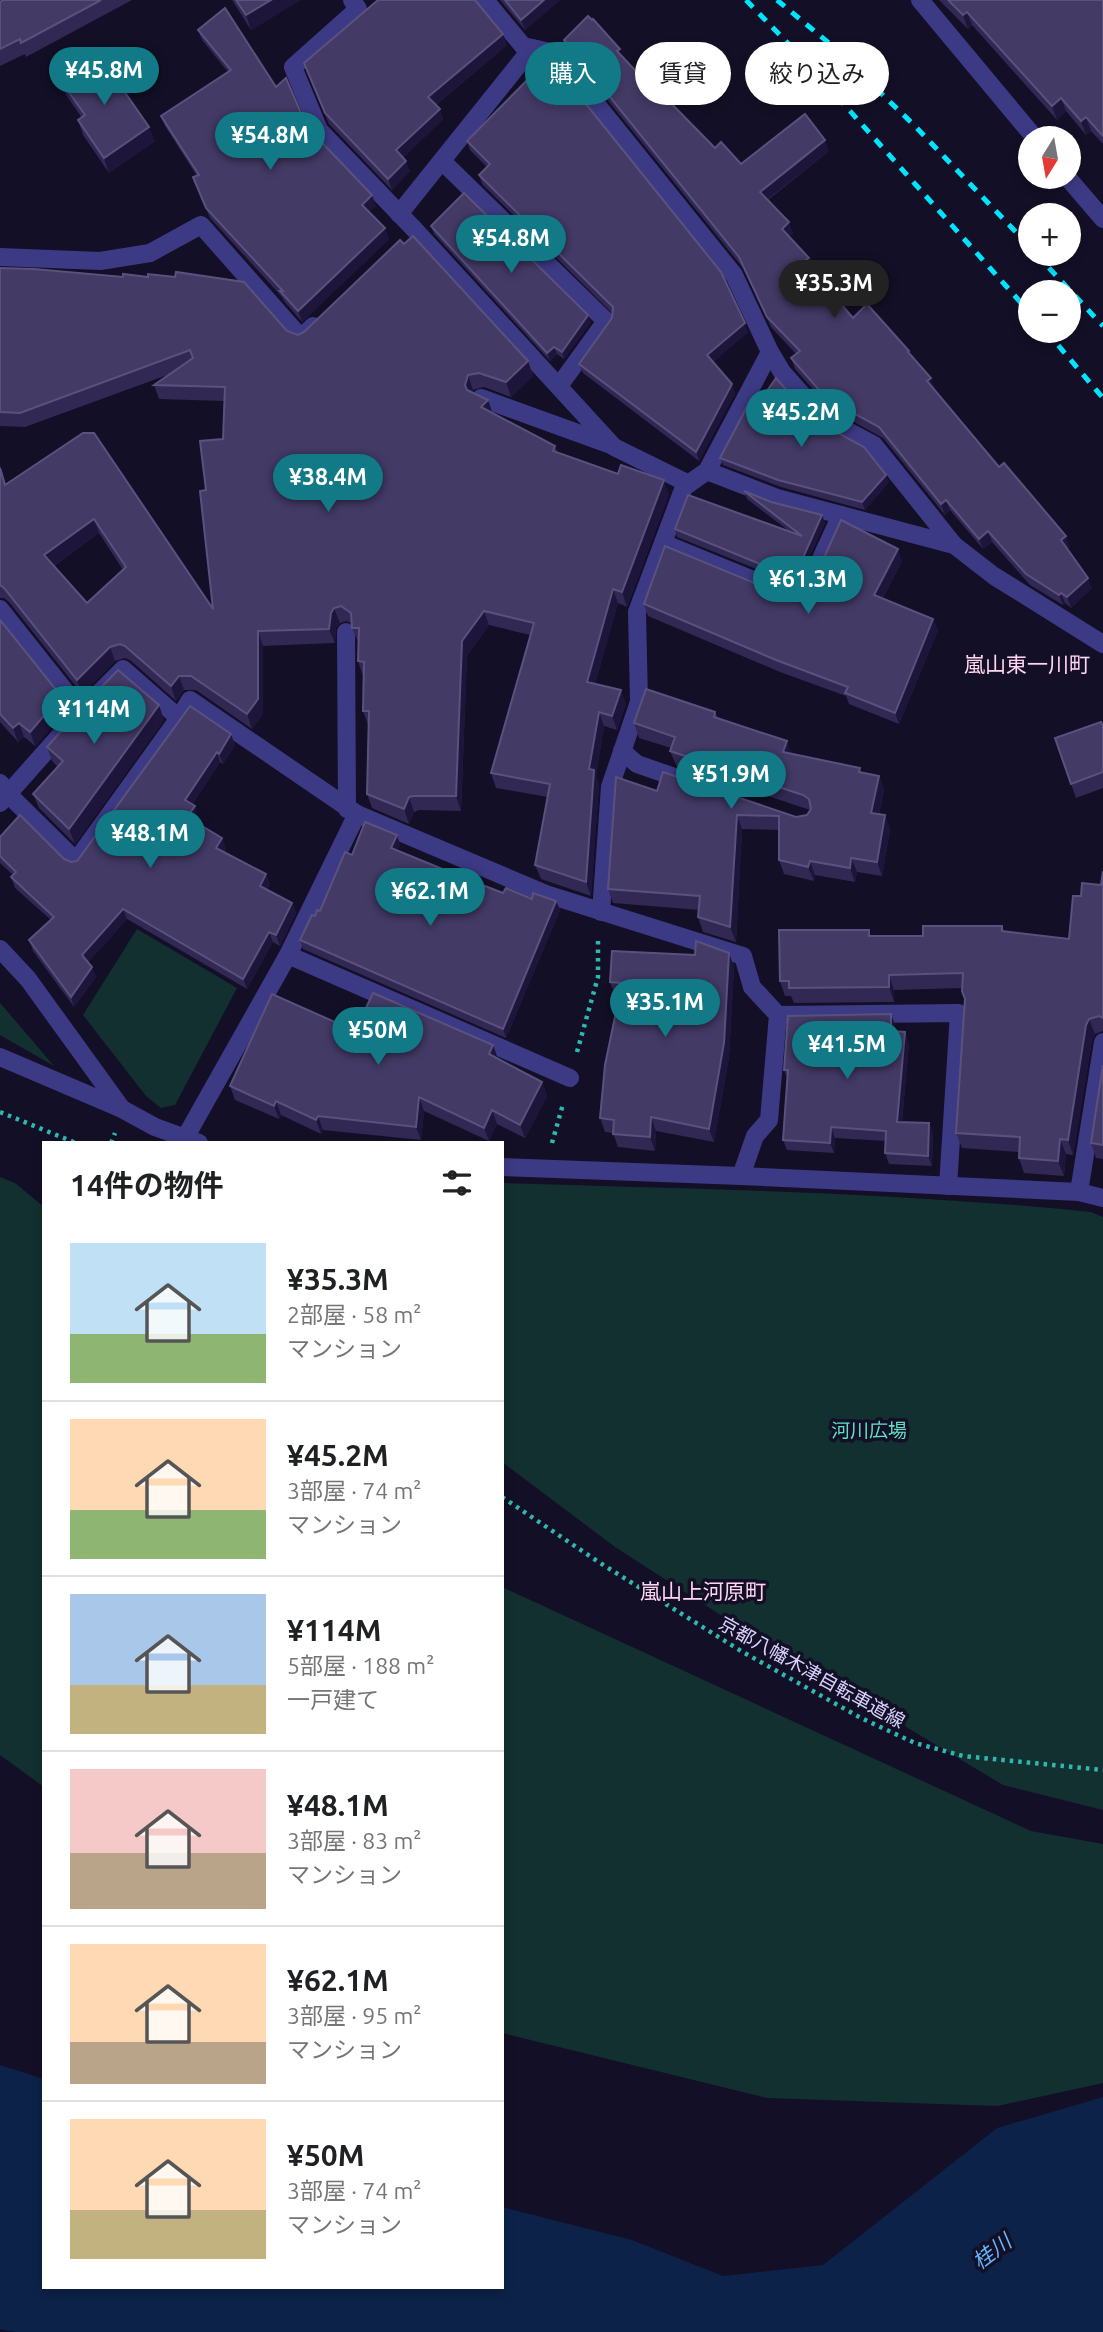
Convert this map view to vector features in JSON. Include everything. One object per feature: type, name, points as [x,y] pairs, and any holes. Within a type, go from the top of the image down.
[{"type":"street","points":[[485,0],[525,46]]},
{"type":"street","points":[[920,0],[1025,126]]},
{"type":"street","points":[[360,3],[293,67],[319,130],[399,214],[410,234],[559,386],[614,447]]},
{"type":"street","points":[[399,214],[525,57]]},
{"type":"street","points":[[597,105],[734,275],[782,372],[823,418],[874,445],[954,545],[995,576],[1103,645]]},
{"type":"street","points":[[443,162],[606,321],[559,386]]},
{"type":"street","points":[[1077,189],[1103,219]]},
{"type":"street","points":[[0,257],[100,261],[150,253],[201,225],[301,338],[330,310]]},
{"type":"street","points":[[601,912],[610,787],[639,702],[637,612],[684,487],[707,471],[770,352]]},
{"type":"street","points":[[481,398],[614,447],[689,484]]},
{"type":"street","points":[[707,471],[777,498],[954,545]]},
{"type":"street","points":[[663,544],[802,600],[841,515]]},
{"type":"street","points":[[0,609],[81,711]]},
{"type":"street","points":[[0,1057],[192,1141],[288,955],[352,812],[346,632]]},
{"type":"street","points":[[179,718],[124,670],[81,711],[3,794],[76,861],[179,718],[190,700],[352,812],[546,894],[743,956],[752,987],[778,1015],[959,1013],[948,1186]]},
{"type":"street","points":[[622,751],[637,764],[702,786]]},
{"type":"street","points":[[0,949],[27,979],[122,1109]]},
{"type":"street","points":[[288,955],[570,1077]]},
{"type":"street","points":[[741,1176],[755,1136],[769,1120],[778,1015]]},
{"type":"street","points":[[1079,1192],[1103,1042]]},
{"type":"street","points":[[504,1167],[1079,1192],[1103,1198]]},
{"type":"path","points":[[546,1168],[598,977],[601,912]]},
{"type":"path","points":[[0,1112],[71,1141]]},
{"type":"path","name":"京都八幡木津自転車道線","points":[[504,1498],[597,1561],[730,1644],[813,1692],[904,1738],[941,1752],[963,1756],[1103,1770]]},
{"type":"green space","points":[[137,929],[237,988],[175,1105],[161,1108],[146,1096],[83,1015]]},
{"type":"green space","points":[[1,1004],[54,1066],[0,1035]]},
{"type":"green space","points":[[0,1177],[15,1183],[42,1205],[42,1786],[0,1755]]},
{"type":"green space","name":"河川広場","points":[[504,1183],[944,1200],[1091,1212],[1103,1217],[1103,1810],[1003,1785],[736,1625],[615,1547],[504,1464]]},
{"type":"green space","points":[[504,1588],[1031,1831],[1103,1844],[1103,2083],[997,2106],[767,2098],[504,2033]]},
{"type":"water","name":"桂川","points":[[0,2065],[42,2078],[42,2289],[504,2289],[504,2208],[632,2240],[723,2276],[823,2265],[997,2128],[1103,2097],[1103,2332],[15,2332],[0,2329]]},
{"type":"building","points":[[101,0],[21,43],[20,39],[0,49],[0,2]]},
{"type":"building","points":[[236,0],[271,0],[246,15]]},
{"type":"building","points":[[378,0],[475,0],[503,34],[428,97],[440,109],[396,150],[406,161],[388,179],[325,113],[304,63]]},
{"type":"building","points":[[505,0],[544,0],[521,20]]},
{"type":"building","points":[[948,0],[1103,0],[1103,136],[1086,117],[1081,121],[1061,98],[1052,106],[967,12],[963,15]]},
{"type":"building","points":[[225,8],[276,87],[286,78],[307,127],[372,195],[362,205],[385,228],[298,311],[280,291],[283,291],[206,208],[193,177],[199,175],[161,116],[231,70],[198,30]]},
{"type":"building","points":[[588,16],[614,42],[566,42],[564,40]]},
{"type":"building","points":[[99,55],[149,127],[104,158],[78,120],[85,115],[61,81]]},
{"type":"building","points":[[621,55],[635,70],[635,105],[673,105],[715,148],[721,142],[741,164],[805,114],[825,140],[760,192],[789,222],[782,229],[809,258],[804,261],[853,318],[867,304],[909,351],[931,378],[927,381],[999,467],[1004,463],[1066,536],[1061,540],[1088,578],[1067,597],[1061,593],[1059,595],[1026,574],[988,531],[979,539],[946,500],[941,504],[879,427],[826,398],[791,358],[800,351],[767,317],[739,257],[616,105],[621,105]]},
{"type":"building","points":[[525,82],[525,105],[587,105],[721,272],[745,323],[707,355],[732,384],[696,452],[579,364],[612,318],[613,307],[479,175],[490,164],[467,141]]},
{"type":"building","points":[[464,193],[588,315],[562,352],[554,347],[547,353],[431,226]]},
{"type":"building","points":[[413,236],[528,361],[506,382],[479,373],[468,375],[465,385],[467,390],[488,400],[481,407],[555,446],[553,451],[618,474],[621,465],[664,480],[622,592],[613,589],[587,682],[621,690],[612,716],[599,712],[589,769],[594,770],[586,882],[535,865],[550,784],[491,773],[534,623],[484,611],[462,641],[456,796],[409,797],[404,809],[367,794],[369,711],[363,711],[364,662],[358,661],[359,628],[352,628],[351,613],[341,606],[334,608],[331,613],[329,629],[258,631],[258,699],[247,714],[191,676],[179,676],[171,686],[120,644],[110,647],[77,680],[0,585],[0,468],[5,485],[83,433],[94,433],[213,609],[200,491],[206,490],[200,441],[223,439],[225,387],[154,385],[193,358],[190,350],[20,413],[0,412],[0,268],[123,277],[123,274],[148,277],[148,274],[175,277],[176,272],[244,282],[287,331],[298,335],[400,240],[404,244]],"holes":[[[94,519],[126,567],[87,603],[44,555]]]},
{"type":"building","points":[[776,378],[812,419],[864,447],[886,475],[862,502],[778,480],[720,458],[748,405],[753,411]]},
{"type":"building","points":[[744,491],[771,502],[822,515],[794,578],[675,529],[688,495],[802,536]]},
{"type":"building","points":[[841,520],[898,549],[874,595],[933,619],[895,713],[845,693],[848,687],[776,660],[644,604],[665,546],[793,599],[800,599],[808,593]]},
{"type":"building","points":[[0,620],[61,696],[30,732],[19,723],[13,728],[0,714]]},
{"type":"building","points":[[118,670],[159,705],[69,829],[33,794],[63,761],[47,747]]},
{"type":"building","points":[[646,689],[715,712],[714,717],[787,741],[783,752],[860,768],[859,772],[879,776],[871,813],[885,815],[877,862],[851,858],[850,868],[810,861],[808,867],[779,860],[779,816],[737,815],[730,927],[698,917],[700,896],[608,889],[616,777],[657,791],[663,772],[796,817],[807,815],[811,809],[809,799],[803,795],[670,751],[675,737],[634,723]]},
{"type":"building","points":[[190,706],[231,734],[185,800],[195,806],[187,817],[222,838],[216,848],[266,874],[260,886],[292,903],[276,935],[269,932],[243,979],[123,909],[82,955],[92,967],[71,997],[29,940],[54,917],[11,877],[16,872],[0,856],[0,837],[20,815],[64,859],[77,861]]},
{"type":"building","points":[[1101,722],[1103,772],[1071,784],[1055,738]]},
{"type":"building","points":[[365,822],[397,835],[391,848],[457,875],[457,878],[503,893],[506,888],[532,899],[533,893],[556,901],[503,1029],[300,940],[312,915],[315,916],[317,910],[320,911],[345,852],[352,855]]},
{"type":"building","points":[[1103,871],[1103,1018],[1099,1016],[1089,1019],[1086,1025],[1068,1140],[1060,1139],[1058,1161],[1019,1158],[1020,1137],[956,1133],[965,999],[962,991],[963,973],[889,975],[889,987],[789,988],[789,981],[780,981],[779,930],[869,930],[869,936],[923,936],[923,926],[1002,926],[1002,931],[1069,939],[1073,896],[1081,896],[1082,883],[1101,885]]},
{"type":"building","points":[[696,941],[729,953],[724,1043],[709,1129],[651,1117],[650,1137],[613,1134],[614,1120],[600,1118],[605,1065],[622,983],[610,982],[612,951],[695,955]]},
{"type":"building","points":[[373,993],[493,1045],[489,1054],[542,1082],[520,1125],[492,1110],[484,1128],[419,1097],[416,1127],[318,1116],[316,1120],[276,1101],[274,1106],[230,1086],[272,994],[355,1031]]},
{"type":"building","points":[[891,1014],[891,1031],[905,1032],[897,1122],[929,1123],[928,1156],[885,1153],[886,1131],[831,1127],[830,1143],[783,1140],[788,1070],[784,1070],[788,1016]]},
{"type":"building","points":[[1103,1065],[1103,1145],[1091,1143]]},
{"type":"railway","points":[[746,0],[809,65],[1018,299]]},
{"type":"railway","points":[[777,0],[830,44],[915,126],[1018,234]]},
{"type":"railway","points":[[1047,266],[1103,326]]},
{"type":"railway","points":[[1056,343],[1103,398]]},
{"type":"district","name":"嵐山東一川町","points":[[1027,665]]},
{"type":"district","name":"嵐山上河原町","points":[[703,1592]]}]
